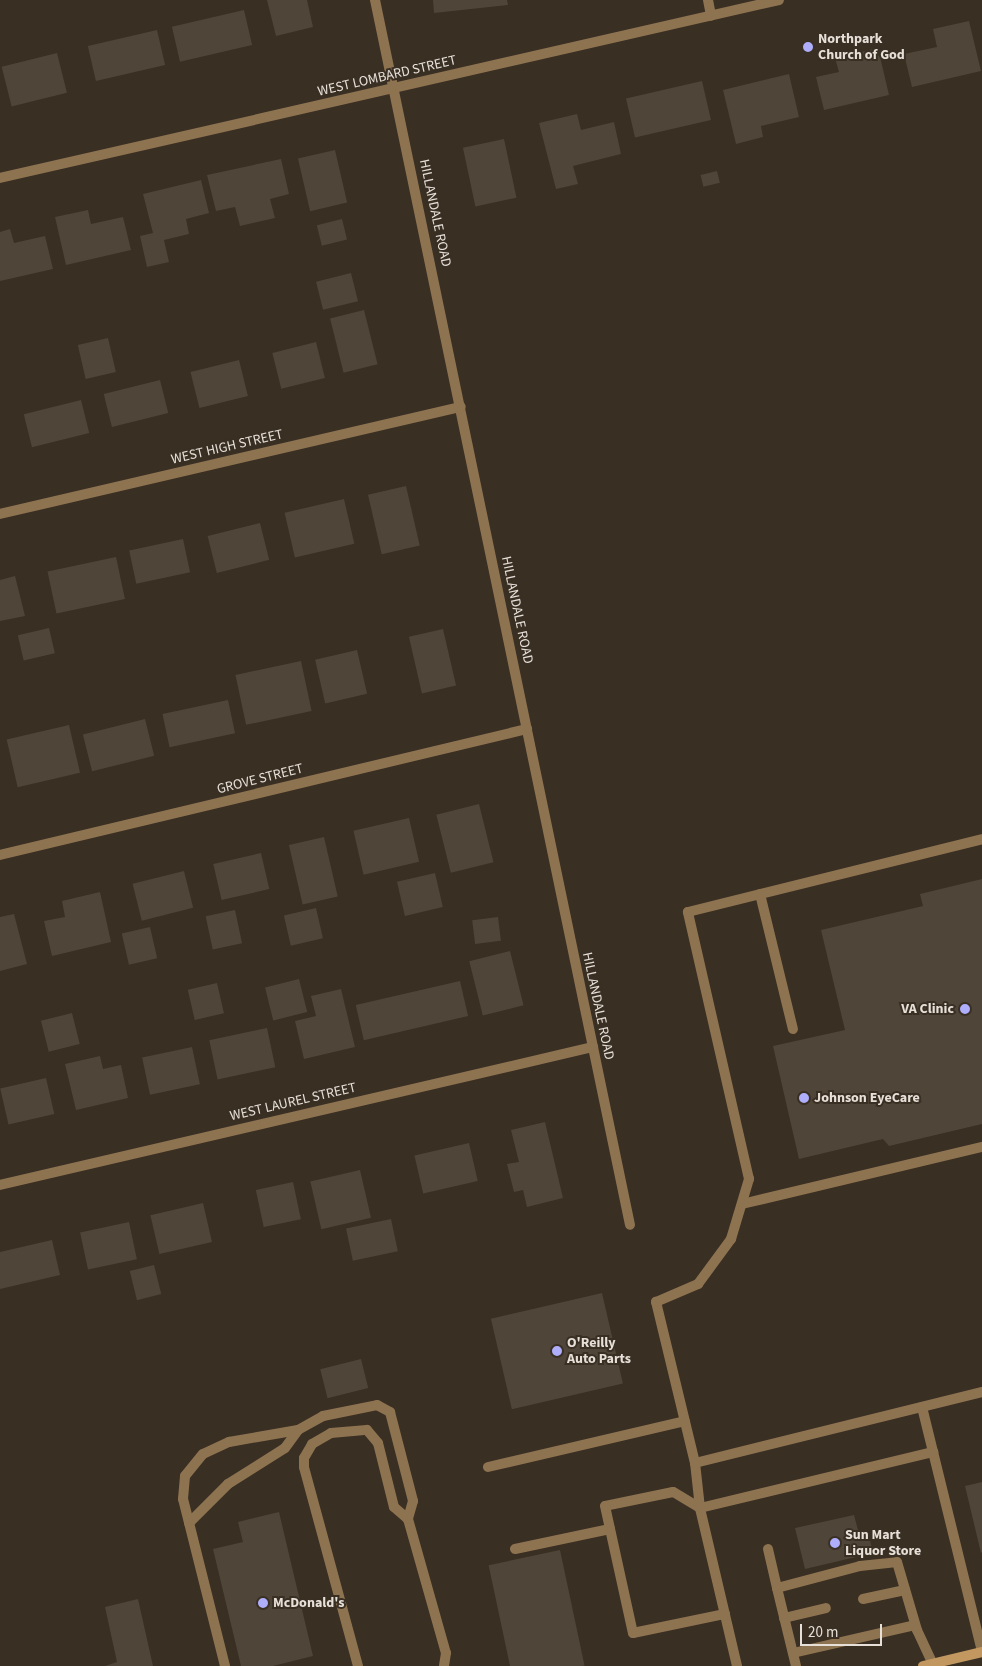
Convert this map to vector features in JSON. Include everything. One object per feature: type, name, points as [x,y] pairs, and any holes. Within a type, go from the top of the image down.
[{"type":"main road","points":[[923,1666],[934,1665],[982,1652]]},
{"type":"street","name":"HILLANDALE ROAD","points":[[376,0],[630,1225]]},
{"type":"street","points":[[708,0],[711,16]]},
{"type":"street","name":"WEST LOMBARD STREET","points":[[0,178],[779,0]]},
{"type":"street","name":"WEST HIGH STREET","points":[[0,514],[461,407]]},
{"type":"street","name":"GROVE STREET","points":[[0,855],[527,729]]},
{"type":"street","points":[[737,1666],[700,1508],[695,1463],[656,1302],[698,1284],[731,1239],[749,1179],[688,912],[982,839]]},
{"type":"street","points":[[760,894],[793,1029]]},
{"type":"street","name":"WEST LAUREL STREET","points":[[0,1185],[593,1047]]},
{"type":"street","points":[[742,1204],[982,1147]]},
{"type":"street","points":[[695,1463],[982,1392]]},
{"type":"street","points":[[225,1666],[183,1499],[185,1476],[203,1454],[229,1442],[298,1430],[323,1416],[377,1405],[390,1412],[413,1501],[408,1519],[446,1653],[444,1666]]},
{"type":"street","points":[[922,1407],[982,1652]]},
{"type":"street","points":[[488,1467],[685,1420]]},
{"type":"street","points":[[189,1523],[228,1484],[286,1448],[298,1430]]},
{"type":"street","points":[[358,1666],[304,1467],[304,1458],[312,1444],[330,1433],[367,1430],[378,1443],[394,1507],[408,1519]]},
{"type":"street","points":[[725,1614],[633,1632],[605,1506],[672,1492],[700,1508],[933,1452]]},
{"type":"street","points":[[514,1549],[610,1529]]},
{"type":"street","points":[[768,1549],[796,1666]]},
{"type":"street","points":[[777,1588],[844,1570],[897,1562],[915,1625],[934,1665]]},
{"type":"street","points":[[863,1599],[905,1590]]},
{"type":"street","points":[[784,1618],[826,1608]]},
{"type":"street","points":[[793,1653],[915,1625]]},
{"type":"building","points":[[267,0],[307,0],[313,27],[276,36]]},
{"type":"building","points":[[433,0],[507,0],[508,5],[434,13]]},
{"type":"building","points":[[244,10],[252,45],[180,62],[172,27]]},
{"type":"building","points":[[969,21],[981,71],[912,87],[904,54],[937,47],[933,29]]},
{"type":"building","points":[[157,30],[165,65],[96,81],[88,46]]},
{"type":"building","points":[[878,48],[889,95],[824,110],[816,77],[839,72],[835,58]]},
{"type":"building","points":[[57,53],[67,93],[12,107],[2,67]]},
{"type":"building","points":[[789,74],[799,117],[761,126],[763,137],[736,144],[723,90]]},
{"type":"building","points":[[702,81],[711,120],[635,138],[626,99]]},
{"type":"building","points":[[577,114],[581,130],[614,122],[621,154],[573,166],[578,184],[556,189],[539,123]]},
{"type":"building","points":[[504,139],[516,198],[475,206],[463,148]]},
{"type":"building","points":[[335,150],[347,203],[310,211],[298,159]]},
{"type":"building","points":[[281,159],[289,194],[270,199],[275,218],[240,226],[235,207],[216,211],[207,175]]},
{"type":"building","points":[[717,171],[720,183],[703,187],[701,175]]},
{"type":"building","points":[[201,180],[209,213],[186,219],[189,234],[164,240],[169,262],[147,267],[140,236],[153,233],[143,194]]},
{"type":"building","points":[[88,210],[91,224],[123,217],[131,250],[66,265],[55,217]]},
{"type":"building","points":[[342,219],[347,239],[322,246],[317,225]]},
{"type":"building","points":[[10,229],[14,243],[45,236],[53,269],[0,281],[0,232]]},
{"type":"building","points":[[351,273],[358,301],[323,310],[316,282]]},
{"type":"building","points":[[364,310],[378,364],[344,373],[330,318]]},
{"type":"building","points":[[108,338],[116,372],[86,379],[78,345]]},
{"type":"building","points":[[316,342],[325,378],[281,389],[272,353]]},
{"type":"building","points":[[239,360],[248,396],[199,408],[190,372]]},
{"type":"building","points":[[160,380],[168,413],[112,427],[104,394]]},
{"type":"building","points":[[81,400],[89,433],[32,447],[24,414]]},
{"type":"building","points":[[406,486],[420,545],[382,554],[368,495]]},
{"type":"building","points":[[344,499],[354,544],[295,558],[285,513]]},
{"type":"building","points":[[260,523],[269,560],[217,573],[208,536]]},
{"type":"building","points":[[183,539],[190,572],[136,584],[129,550]]},
{"type":"building","points":[[116,557],[125,599],[56,614],[48,572]]},
{"type":"building","points":[[15,576],[25,616],[0,621],[0,580]]},
{"type":"building","points":[[49,628],[55,653],[24,661],[18,635]]},
{"type":"building","points":[[443,629],[456,686],[422,693],[409,637]]},
{"type":"building","points":[[357,650],[367,694],[325,704],[315,660]]},
{"type":"building","points":[[301,661],[312,711],[246,725],[235,675]]},
{"type":"building","points":[[228,700],[235,733],[170,747],[162,714]]},
{"type":"building","points":[[145,719],[154,756],[92,771],[83,734]]},
{"type":"building","points":[[69,725],[80,773],[18,787],[7,739]]},
{"type":"building","points":[[479,804],[494,862],[451,873],[436,815]]},
{"type":"building","points":[[409,818],[419,862],[364,875],[353,831]]},
{"type":"building","points":[[324,837],[338,896],[303,905],[289,845]]},
{"type":"building","points":[[261,853],[269,889],[222,900],[213,864]]},
{"type":"building","points":[[184,871],[193,908],[142,921],[133,884]]},
{"type":"building","points":[[435,873],[443,907],[405,916],[397,882]]},
{"type":"building","points":[[982,879],[982,1124],[889,1146],[883,1139],[799,1159],[773,1046],[845,1030],[821,930],[923,906],[920,894]]},
{"type":"building","points":[[100,892],[111,942],[52,956],[44,921],[65,917],[62,901]]},
{"type":"building","points":[[316,908],[323,938],[291,946],[284,915]]},
{"type":"building","points":[[235,910],[242,943],[213,949],[206,916]]},
{"type":"building","points":[[14,914],[27,964],[0,971],[0,917]]},
{"type":"building","points":[[498,917],[501,941],[475,944],[472,920]]},
{"type":"building","points":[[150,927],[157,958],[129,965],[122,934]]},
{"type":"building","points":[[510,951],[524,1005],[483,1015],[469,961]]},
{"type":"building","points":[[299,979],[307,1012],[273,1020],[265,987]]},
{"type":"building","points":[[460,981],[468,1016],[364,1040],[356,1005]]},
{"type":"building","points":[[217,983],[224,1013],[195,1020],[188,990]]},
{"type":"building","points":[[341,989],[355,1047],[304,1059],[295,1021],[316,1016],[311,996]]},
{"type":"building","points":[[72,1013],[80,1044],[49,1052],[41,1021]]},
{"type":"building","points":[[267,1028],[275,1067],[218,1079],[209,1040]]},
{"type":"building","points":[[192,1047],[200,1084],[150,1095],[142,1058]]},
{"type":"building","points":[[100,1056],[103,1069],[121,1065],[128,1098],[76,1110],[65,1064]]},
{"type":"building","points":[[46,1078],[54,1114],[9,1125],[0,1089]]},
{"type":"building","points":[[545,1122],[563,1198],[527,1207],[523,1190],[514,1192],[507,1164],[519,1162],[511,1130]]},
{"type":"building","points":[[469,1143],[478,1181],[423,1194],[414,1156]]},
{"type":"building","points":[[360,1170],[371,1218],[321,1229],[310,1181]]},
{"type":"building","points":[[293,1182],[301,1219],[264,1227],[256,1190]]},
{"type":"building","points":[[203,1203],[212,1242],[159,1254],[150,1215]]},
{"type":"building","points":[[391,1219],[398,1251],[353,1261],[346,1229]]},
{"type":"building","points":[[129,1222],[137,1259],[88,1270],[80,1232]]},
{"type":"building","points":[[52,1240],[60,1275],[0,1289],[0,1252]]},
{"type":"building","points":[[154,1265],[161,1294],[137,1300],[130,1271]]},
{"type":"building","name":"O'Reilly Auto Parts","points":[[602,1293],[623,1384],[512,1409],[491,1319]]},
{"type":"building","points":[[361,1359],[368,1388],[328,1398],[320,1369]]},
{"type":"building","points":[[982,1482],[982,1552],[981,1553],[965,1486]]},
{"type":"building","name":"McDonald's","points":[[279,1512],[313,1656],[273,1666],[241,1666],[213,1549],[243,1542],[238,1522]]},
{"type":"building","name":"Sun Mart Liquor Store","points":[[854,1515],[859,1534],[868,1532],[873,1553],[805,1569],[795,1528]]},
{"type":"building","points":[[560,1550],[585,1665],[510,1666],[489,1565]]},
{"type":"building","points":[[138,1599],[153,1666],[105,1666],[117,1662],[105,1607]]},
{"type":"place","name":"Northpark Church of God","points":[[808,47]]},
{"type":"place","name":"VA Clinic","points":[[965,1009]]},
{"type":"place","name":"Johnson EyeCare","points":[[804,1098]]},
{"type":"place","name":"O'Reilly Auto Parts","points":[[557,1351]]},
{"type":"place","name":"Sun Mart Liquor Store","points":[[835,1543]]},
{"type":"place","name":"McDonald's","points":[[263,1603]]}]
